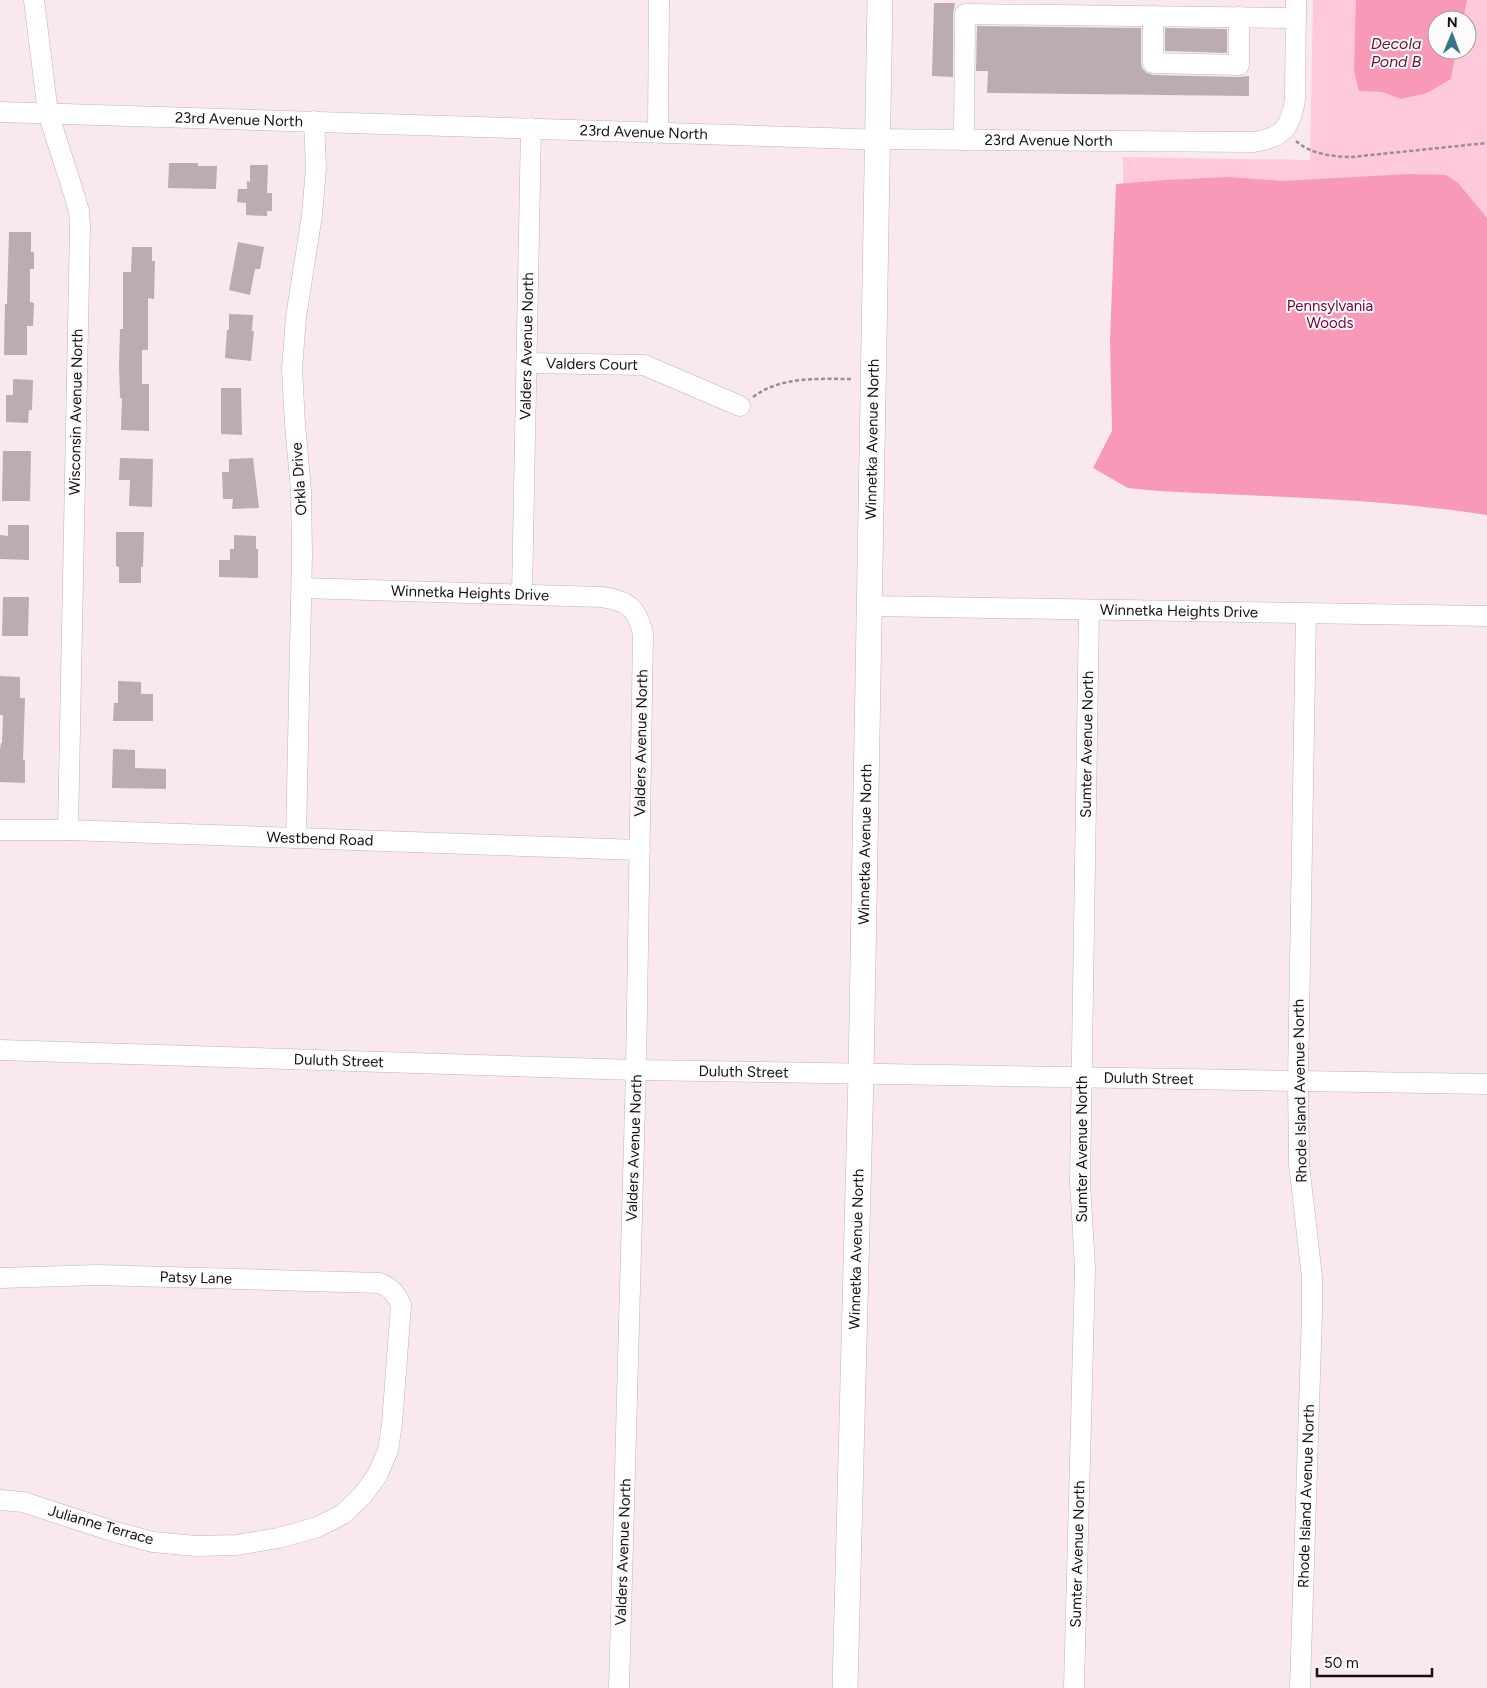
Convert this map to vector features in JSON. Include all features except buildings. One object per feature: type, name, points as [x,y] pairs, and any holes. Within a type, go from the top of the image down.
[{"type":"main road","name":"Winnetka Avenue North","points":[[845,1688],[861,1075],[880,0]]},
{"type":"street","name":"Wisconsin Avenue North","points":[[34,0],[48,113],[74,194],[80,226],[68,830]]},
{"type":"street","points":[[658,132],[659,0]]},
{"type":"street","points":[[964,140],[965,14],[1239,17],[1296,9],[1294,100],[1292,114],[1284,130]]},
{"type":"street","points":[[1153,16],[1152,63],[1239,65],[1239,17]]},
{"type":"street","name":"23rd Avenue North","points":[[0,112],[878,139],[1254,142],[1271,139],[1284,130]]},
{"type":"street","name":"Orkla Drive","points":[[296,838],[302,588],[301,491],[292,369],[296,316],[312,215],[316,168],[314,121]]},
{"type":"street","name":"Valders Avenue North","points":[[522,594],[530,128]]},
{"type":"street","name":"Valders Court","points":[[526,363],[644,365],[740,406]]},
{"type":"street","name":"Winnetka Heights Drive","points":[[302,588],[602,597],[619,600],[633,609]]},
{"type":"street","name":"Winnetka Heights Drive","points":[[870,606],[1487,616]]},
{"type":"street","name":"Valders Avenue North","points":[[619,1688],[636,1070],[643,634],[640,619],[633,609]]},
{"type":"street","name":"Sumter Avenue North","points":[[1074,1688],[1084,1288],[1080,1182],[1089,610]]},
{"type":"street","name":"Rhode Island Avenue North","points":[[1300,1688],[1312,1313],[1312,1277],[1299,1164],[1298,1081],[1306,614]]},
{"type":"street","name":"Westbend Road","points":[[0,830],[68,830],[640,850]]},
{"type":"street","name":"Duluth Street","points":[[0,1050],[636,1070],[1487,1084]]},
{"type":"street","name":"Patsy Lane","points":[[0,1278],[97,1275],[367,1282],[380,1283],[391,1288]]},
{"type":"street","name":"Julianne Terrace","points":[[0,1500],[23,1502],[112,1531],[153,1542],[196,1546],[237,1545],[278,1538],[318,1527],[343,1514],[362,1496],[378,1474],[388,1450],[392,1424],[401,1305],[398,1296],[391,1288]]},
{"type":"path","points":[[1284,130],[1303,147],[1337,157],[1487,143]]},
{"type":"path","points":[[740,406],[762,390],[796,380],[851,378]]},
{"type":"green space","name":"Pennsylvania Woods","points":[[1313,0],[1487,0],[1487,474],[1125,464],[1123,157],[1310,160]]},
{"type":"water","name":"Decola Pond B","points":[[1356,0],[1467,0],[1465,10],[1427,10],[1427,60],[1454,60],[1451,79],[1427,93],[1401,99],[1382,92],[1359,91],[1354,70]]},
{"type":"water","name":"Pennsylvania Woods","points":[[1409,174],[1446,175],[1458,183],[1487,218],[1487,515],[1405,505],[1128,488],[1093,468],[1112,431],[1110,340],[1116,184],[1228,177],[1282,181]]}]
